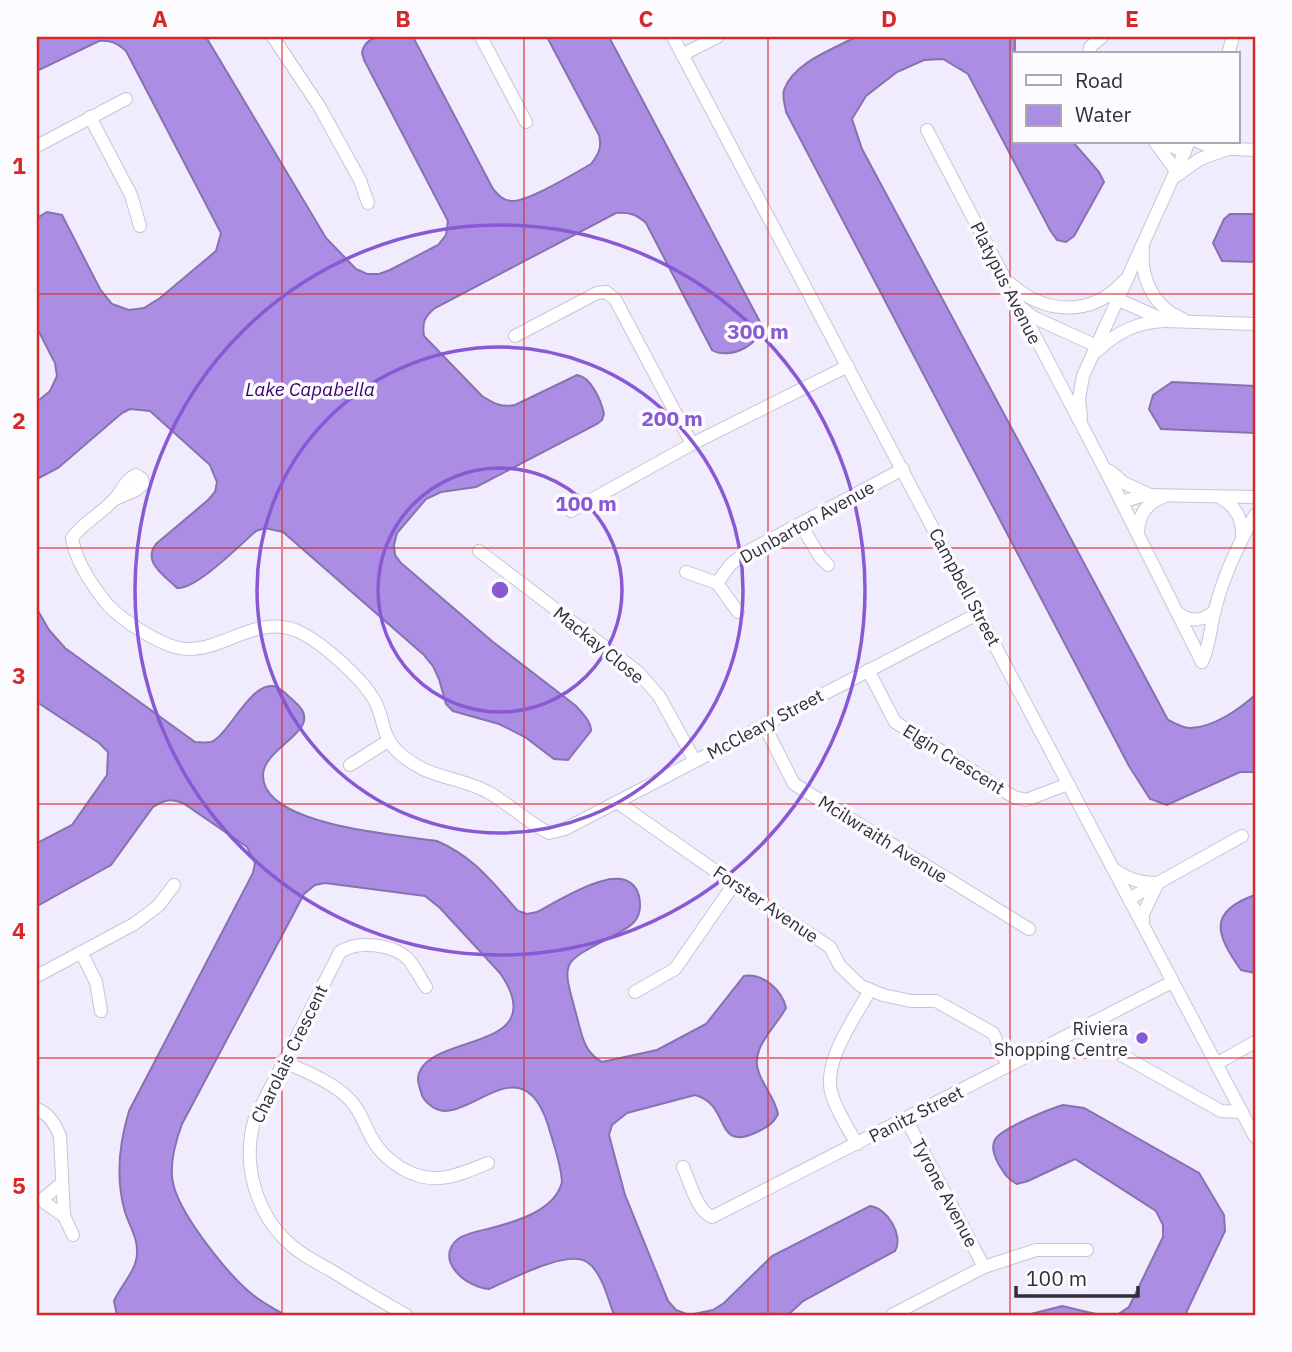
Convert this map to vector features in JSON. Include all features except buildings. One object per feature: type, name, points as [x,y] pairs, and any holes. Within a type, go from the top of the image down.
[{"type":"street","points":[[273,37],[319,106],[360,180],[368,203]]},
{"type":"street","points":[[481,37],[526,122]]},
{"type":"street","name":"Campbell Street","points":[[673,37],[1255,1137]]},
{"type":"street","points":[[682,55],[717,37]]},
{"type":"street","points":[[1089,52],[1090,47],[1102,37]]},
{"type":"street","points":[[37,146],[126,99]]},
{"type":"street","points":[[90,117],[131,195],[140,226]]},
{"type":"street","name":"Platypus Avenue","points":[[927,130],[1202,662],[1209,645],[1215,610]]},
{"type":"street","points":[[1156,144],[1174,175],[1225,146]]},
{"type":"street","points":[[1204,144],[1213,148],[1225,146],[1255,150]]},
{"type":"street","name":"Platypus Avenue","points":[[1086,435],[1079,399],[1081,382],[1097,350],[1113,297],[1132,268],[1187,147]]},
{"type":"street","points":[[1144,242],[1143,264],[1151,292],[1169,312],[1193,322]]},
{"type":"street","points":[[1001,272],[1022,293],[1052,307],[1080,307],[1113,297],[1168,321]]},
{"type":"street","points":[[515,336],[597,293],[606,292],[615,299],[692,444]]},
{"type":"street","points":[[1016,303],[1033,317],[1097,350],[1118,333],[1132,326],[1168,321],[1255,324]]},
{"type":"street","points":[[570,510],[692,444],[848,366]]},
{"type":"street","points":[[1102,464],[1124,483],[1154,495]]},
{"type":"street","name":"Dunbarton Avenue","points":[[717,583],[731,564],[744,553],[903,469]]},
{"type":"street","points":[[1121,502],[1142,495],[1255,497]]},
{"type":"street","points":[[1140,541],[1138,526],[1145,509],[1154,500],[1170,496]]},
{"type":"street","points":[[1216,497],[1226,501],[1237,512],[1242,526],[1242,538]]},
{"type":"street","points":[[115,499],[72,538],[74,551],[104,601],[161,642],[186,649],[213,645],[251,629],[278,625],[316,641],[366,686],[378,709],[388,741],[350,765]]},
{"type":"street","points":[[1176,610],[1185,618],[1194,620],[1203,619],[1215,610],[1225,576],[1255,515]]},
{"type":"street","points":[[801,525],[820,558],[828,565]]},
{"type":"street","name":"Mackay Close","points":[[479,551],[638,672],[659,696],[695,761]]},
{"type":"street","points":[[686,572],[717,583],[738,612]]},
{"type":"street","name":"McCleary Street","points":[[388,741],[423,770],[470,784],[489,793],[550,833],[565,829],[979,613]]},
{"type":"street","name":"Elgin Crescent","points":[[868,670],[895,722],[1014,797],[1026,800],[1068,784]]},
{"type":"street","name":"Mcilwraith Avenue","points":[[764,725],[794,784],[1029,929]]},
{"type":"street","name":"Forster Avenue","points":[[617,802],[830,947],[840,965],[861,986],[883,995],[911,1001],[936,1001],[993,1033],[1008,1066]]},
{"type":"street","points":[[1129,899],[1242,836]]},
{"type":"street","points":[[1112,868],[1140,883],[1158,883]]},
{"type":"street","points":[[1143,926],[1143,914],[1158,883]]},
{"type":"street","points":[[635,992],[675,969],[734,884]]},
{"type":"street","points":[[37,976],[146,916],[174,885]]},
{"type":"street","name":"Charolais Crescent","points":[[405,1315],[291,1245],[275,1229],[262,1206],[250,1170],[251,1130],[334,961],[345,949],[358,945],[394,950],[410,962],[426,987]]},
{"type":"street","points":[[80,952],[96,982],[101,1011]]},
{"type":"street","name":"Panitz Street","points":[[683,1167],[702,1209],[712,1217],[1172,982]]},
{"type":"street","points":[[857,1144],[834,1102],[829,1077],[833,1059],[870,990]]},
{"type":"street","points":[[1076,1030],[1221,1111],[1242,1112]]},
{"type":"street","points":[[1216,1064],[1255,1042]]},
{"type":"street","points":[[285,1062],[333,1087],[351,1100],[379,1149],[405,1170],[424,1178],[436,1179],[461,1174],[488,1163]]},
{"type":"street","points":[[37,1109],[46,1112],[60,1136],[64,1216],[73,1235]]},
{"type":"street","name":"Tyrone Avenue","points":[[906,1119],[984,1267]]},
{"type":"street","points":[[62,1183],[44,1198],[45,1203],[64,1216]]},
{"type":"street","points":[[892,1315],[984,1267],[1035,1250],[1087,1250]]},
{"type":"water","name":"Lake Capabella","points":[[382,36],[413,37],[493,189],[501,197],[511,201],[540,192],[591,164],[600,147],[599,135],[547,37],[609,37],[760,322],[760,330],[752,343],[736,352],[719,353],[712,350],[646,223],[625,213],[616,213],[435,308],[425,321],[424,336],[486,399],[501,405],[515,405],[577,375],[591,385],[604,414],[597,424],[476,487],[441,492],[426,499],[397,533],[394,545],[395,555],[401,563],[583,714],[591,731],[568,760],[554,759],[525,737],[499,724],[453,711],[446,704],[439,679],[424,655],[283,532],[265,528],[256,531],[195,582],[177,588],[156,568],[152,551],[156,544],[208,500],[215,492],[217,482],[210,465],[150,411],[130,409],[122,413],[58,468],[37,479],[37,402],[50,391],[57,376],[55,363],[37,328],[37,218],[47,212],[62,215],[100,289],[112,304],[129,310],[144,308],[160,298],[216,251],[221,233],[126,51],[114,43],[99,41],[37,71],[37,37],[206,37],[326,238],[356,269],[367,274],[379,274],[438,245],[446,235],[448,221],[364,60],[362,53],[369,41]]},
{"type":"water","points":[[856,37],[1015,37],[1015,52],[1012,52],[1012,144],[1075,144],[1099,172],[1104,182],[1074,236],[1066,242],[1057,240],[968,74],[943,59],[924,60],[897,72],[866,96],[852,119],[862,149],[1168,720],[1187,728],[1207,725],[1234,712],[1255,695],[1255,772],[1240,772],[1167,805],[1150,799],[1129,766],[786,112],[783,98],[789,80],[815,58]]},
{"type":"water","points":[[1230,214],[1255,214],[1255,262],[1222,261],[1213,243],[1224,219]]},
{"type":"water","points":[[1172,382],[1255,386],[1255,433],[1161,429],[1149,409],[1153,395]]},
{"type":"water","points":[[37,609],[49,630],[65,648],[195,742],[211,742],[218,738],[248,701],[264,687],[273,686],[282,690],[304,713],[303,723],[297,733],[267,762],[263,774],[266,788],[277,801],[296,812],[344,827],[437,841],[472,863],[518,911],[527,914],[537,912],[592,884],[622,879],[632,884],[640,903],[635,921],[583,952],[569,965],[567,973],[580,1031],[591,1053],[602,1062],[657,1050],[706,1024],[744,976],[758,977],[776,989],[786,1008],[757,1056],[761,1078],[778,1114],[772,1123],[743,1137],[734,1136],[728,1132],[714,1108],[695,1095],[627,1113],[612,1125],[609,1135],[625,1195],[668,1301],[676,1310],[689,1315],[614,1315],[597,1272],[587,1262],[578,1259],[566,1259],[538,1267],[489,1289],[471,1284],[456,1272],[449,1256],[451,1247],[458,1239],[533,1214],[551,1201],[562,1182],[551,1135],[539,1105],[525,1090],[510,1088],[493,1092],[459,1108],[444,1111],[430,1105],[422,1096],[419,1087],[420,1071],[430,1059],[502,1028],[512,1016],[512,998],[500,973],[440,908],[425,896],[325,883],[315,885],[304,894],[182,1124],[172,1164],[172,1180],[179,1200],[219,1260],[253,1295],[285,1315],[117,1315],[114,1301],[132,1271],[137,1253],[135,1237],[122,1199],[119,1173],[129,1111],[253,873],[255,863],[247,847],[183,803],[168,801],[153,807],[111,865],[37,906],[37,843],[72,825],[107,775],[108,752],[99,743],[37,702]]},
{"type":"water","points":[[1255,895],[1255,973],[1241,970],[1226,946],[1221,926],[1229,909]]},
{"type":"water","points":[[1063,1105],[1084,1108],[1199,1173],[1224,1215],[1225,1231],[1185,1315],[1117,1315],[1129,1307],[1163,1237],[1163,1225],[1156,1211],[1075,1159],[1017,1184],[1008,1178],[998,1163],[993,1147],[997,1137],[1038,1114]]},
{"type":"water","points":[[870,1206],[888,1217],[896,1230],[895,1251],[803,1301],[788,1315],[689,1315],[713,1310],[724,1303],[772,1256]]},
{"type":"water","points":[[1062,1306],[1100,1315],[1027,1315]]},
{"type":"place","name":"Riviera Shopping Centre","points":[[1142,1038]]}]
